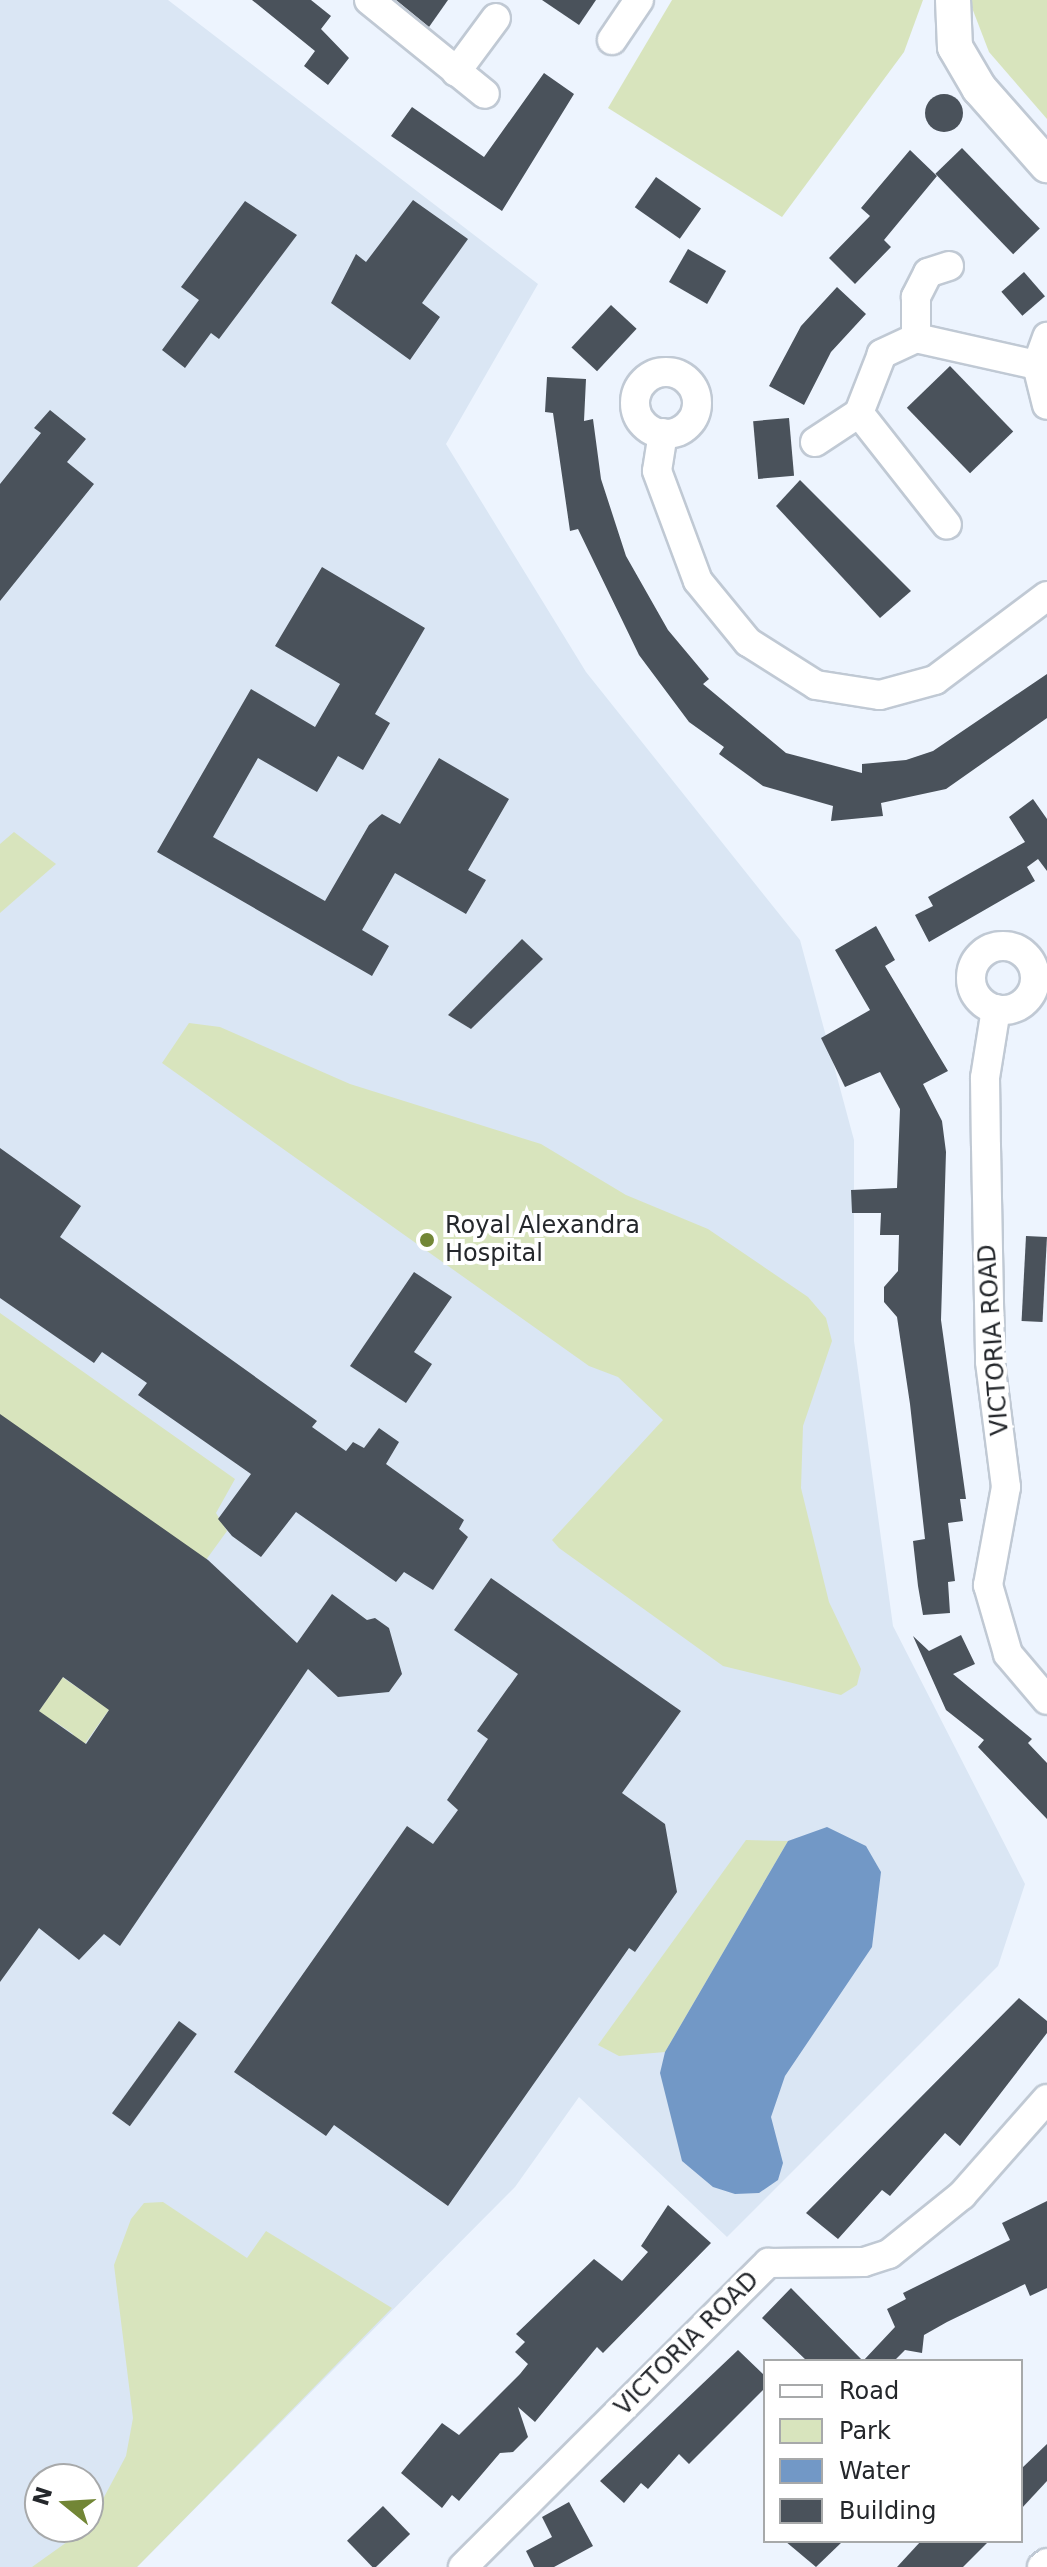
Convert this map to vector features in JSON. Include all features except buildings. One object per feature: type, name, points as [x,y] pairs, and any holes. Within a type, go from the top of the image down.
[{"type":"street","points":[[369,0],[485,94]]},
{"type":"street","points":[[612,40],[639,0]]},
{"type":"street","points":[[953,0],[963,61],[1047,165]]},
{"type":"street","points":[[456,72],[496,18]]},
{"type":"street","points":[[916,338],[916,297],[928,273],[949,266]]},
{"type":"street","points":[[1047,337],[1037,365],[1047,405]]},
{"type":"street","points":[[815,442],[859,413],[882,354],[916,338],[1037,365]]},
{"type":"street","points":[[859,413],[947,525]]},
{"type":"street","points":[[663,433],[657,471],[698,581],[748,642],[816,685],[880,695],[935,680],[1047,596]]},
{"type":"street","name":"VICTORIA ROAD","points":[[996,1009],[985,1078],[986,1177],[990,1362],[1006,1487],[988,1585],[1008,1654],[1047,1700]]},
{"type":"street","name":"VICTORIA ROAD","points":[[463,2567],[768,2263],[864,2262],[889,2254],[962,2195],[1047,2099]]},
{"type":"street","points":[[1042,2567],[1047,2563]]},
{"type":"shaded area","name":"Royal Alexandra Hospital","points":[[0,0],[168,0],[538,284],[446,444],[586,672],[800,940],[854,1140],[854,1341],[893,1626],[1025,1884],[998,1966],[727,2237],[579,2097],[515,2187],[137,2567],[0,2567]]},
{"type":"green space","points":[[672,0],[923,0],[904,52],[782,217],[608,108]]},
{"type":"green space","points":[[969,0],[1047,0],[1047,119],[989,52]]},
{"type":"green space","points":[[14,832],[56,864],[0,913],[0,844]]},
{"type":"green space","points":[[189,1023],[220,1027],[350,1084],[541,1144],[626,1195],[708,1229],[808,1297],[826,1318],[832,1341],[803,1426],[801,1488],[829,1602],[861,1669],[857,1685],[841,1695],[723,1666],[559,1548],[552,1540],[663,1420],[618,1377],[589,1366],[162,1063]]},
{"type":"green space","points":[[0,1313],[235,1479],[216,1513],[227,1531],[198,1571],[0,1473]]},
{"type":"green space","points":[[165,1630],[70,1765],[73,1734],[54,1721],[26,1729],[46,1701],[45,1665],[88,1695]]},
{"type":"green space","points":[[746,1840],[788,1841],[665,2052],[619,2056],[598,2045]]},
{"type":"green space","points":[[163,2202],[247,2258],[266,2231],[392,2308],[137,2567],[32,2567],[66,2543],[104,2543],[104,2497],[126,2456],[133,2418],[114,2265],[131,2219],[144,2203]]},
{"type":"water","points":[[827,1827],[866,1846],[881,1872],[872,1947],[785,2076],[771,2117],[783,2163],[778,2180],[759,2193],[735,2194],[713,2187],[682,2161],[660,2073],[665,2052],[788,1841]]},
{"type":"place","name":"Royal Alexandra Hospital","points":[[427,1240]]}]
